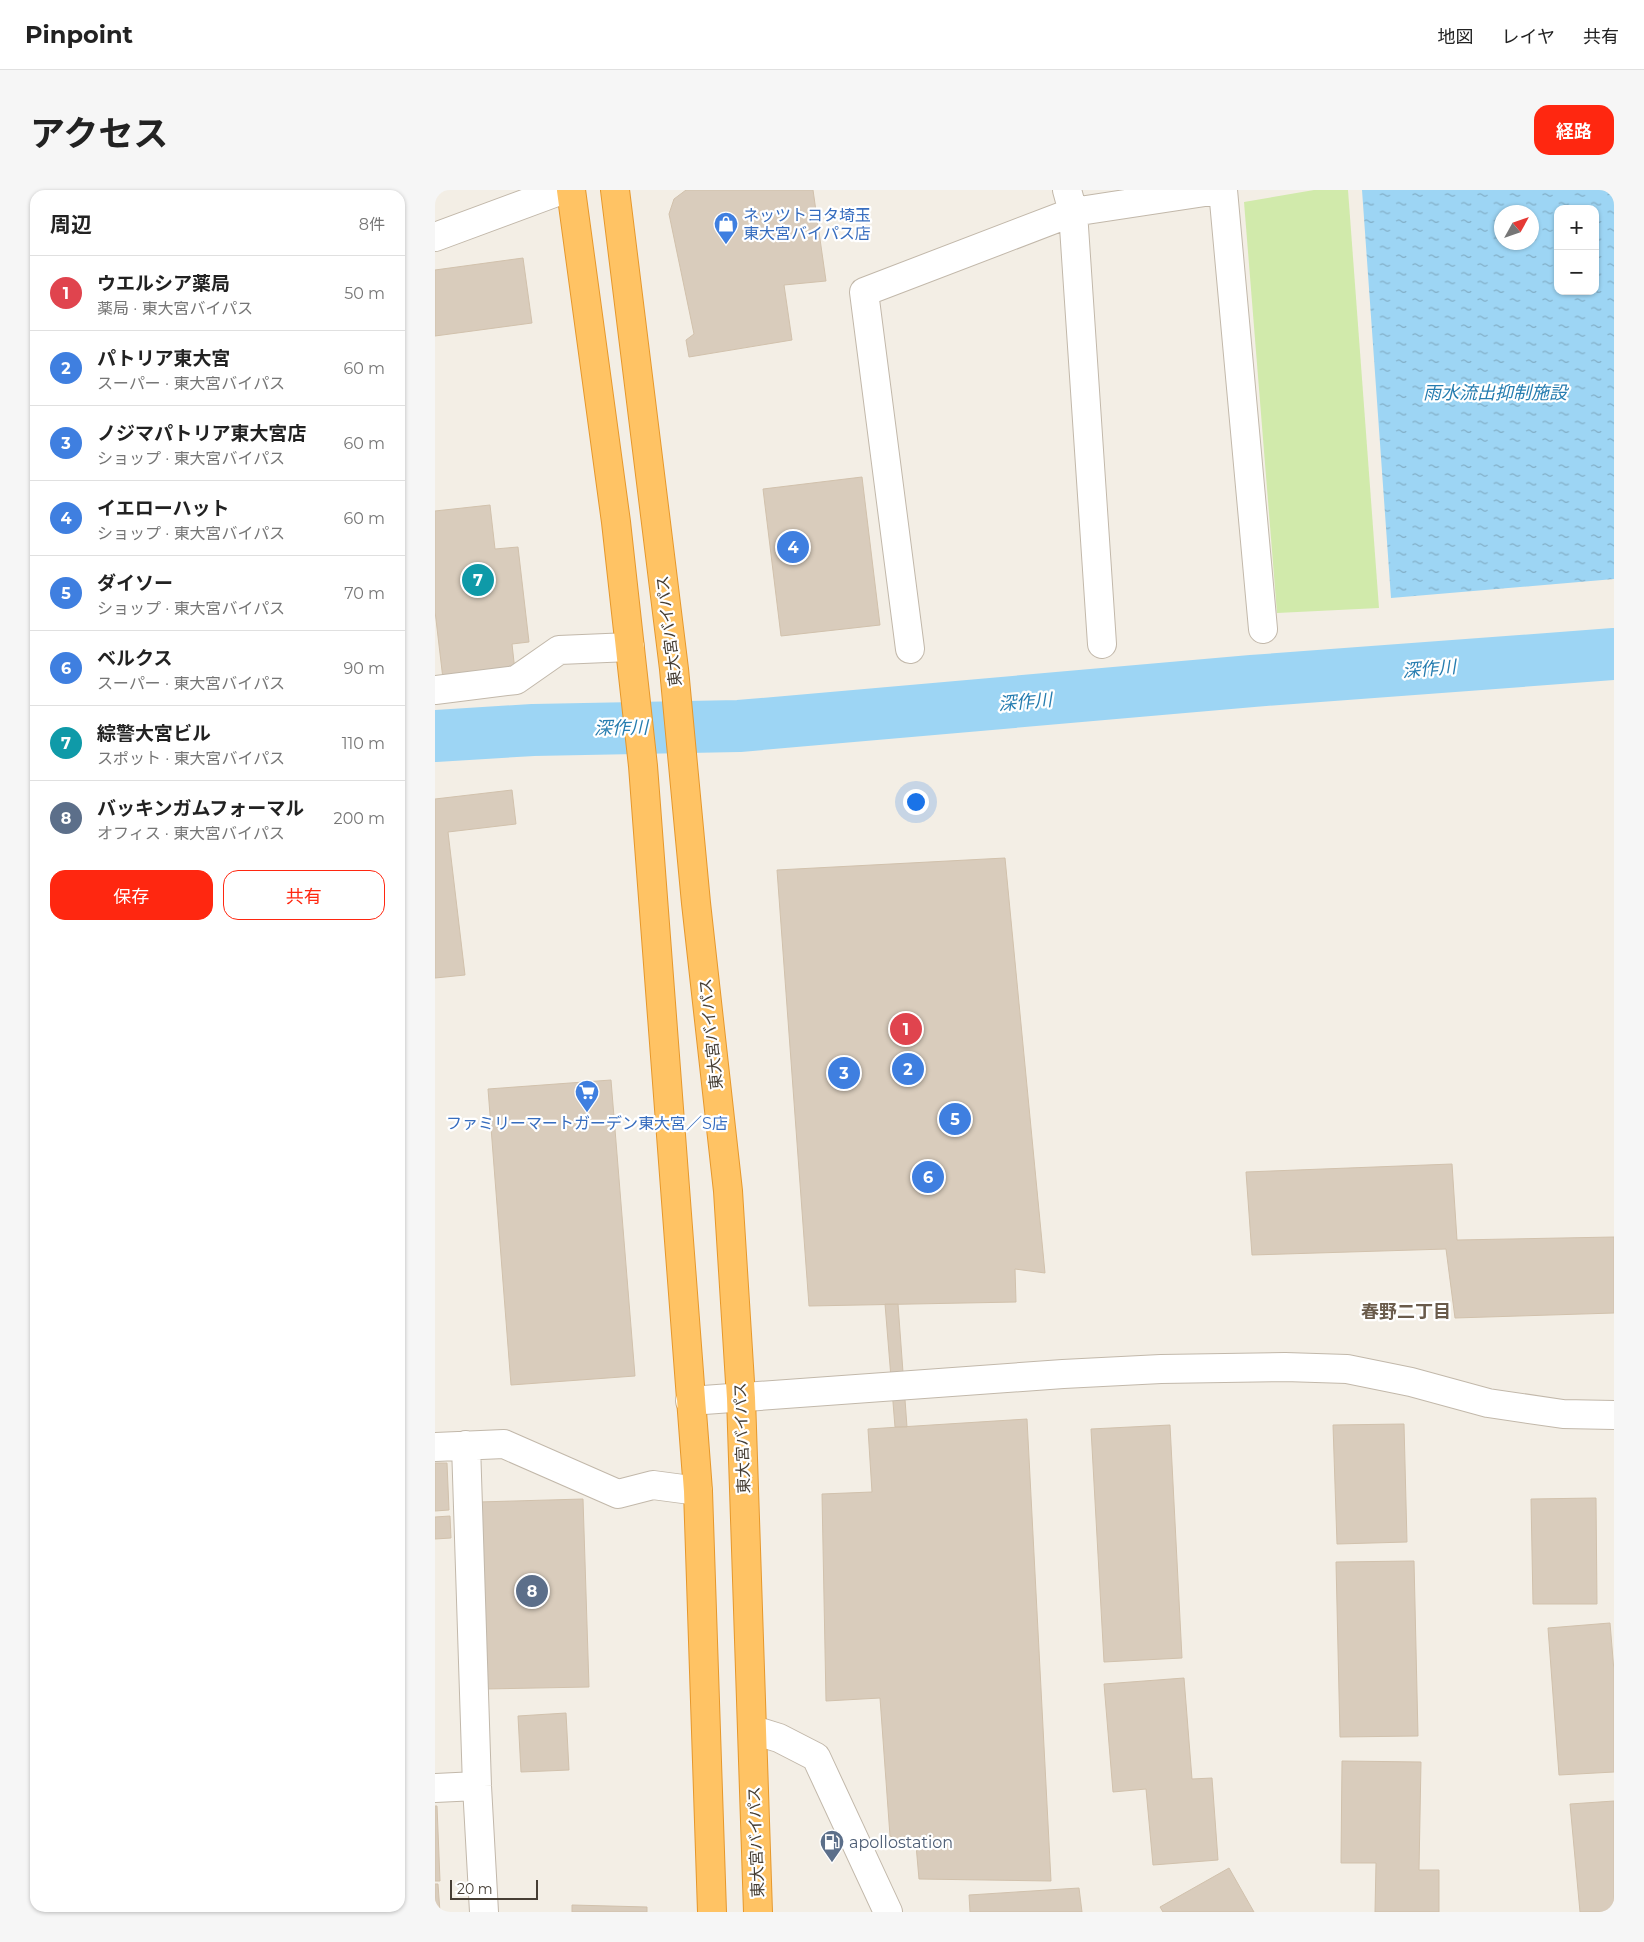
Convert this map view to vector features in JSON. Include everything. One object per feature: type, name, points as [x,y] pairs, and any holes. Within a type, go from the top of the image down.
[{"type":"highway","points":[[571,190],[616,522],[643,766],[698,1491],[713,1912]]},
{"type":"highway","name":"東大宮バイパス","points":[[615,190],[674,669],[696,903],[728,1191],[741,1398],[758,1912]]},
{"type":"street","points":[[435,237],[562,190]]},
{"type":"street","points":[[910,649],[863,292],[1070,201],[1218,190]]},
{"type":"street","points":[[1223,190],[1263,629]]},
{"type":"street","points":[[1070,201],[1102,644]]},
{"type":"street","points":[[435,690],[516,680],[559,650],[631,659]]},
{"type":"street","points":[[690,1401],[1063,1374],[1285,1367],[1347,1369],[1411,1382],[1488,1403],[1563,1414],[1614,1415]]},
{"type":"street","points":[[435,1447],[504,1444],[618,1494],[653,1486],[698,1491]]},
{"type":"street","points":[[466,1445],[477,1786],[484,1912]]},
{"type":"street","points":[[753,1730],[779,1738],[816,1756],[888,1912]]},
{"type":"street","points":[[435,1788],[477,1786]]},
{"type":"green space","points":[[1314,190],[1348,190],[1379,608],[1277,613],[1244,202]]},
{"type":"water","name":"雨水流出抑制施設","points":[[1362,190],[1614,190],[1614,579],[1391,598]]},
{"type":"building","points":[[686,190],[813,190],[826,281],[784,285],[792,340],[689,357],[686,340],[694,334],[669,214],[674,199]]},
{"type":"building","points":[[523,258],[532,323],[435,336],[435,270]]},
{"type":"building","points":[[862,477],[880,625],[781,636],[763,489]]},
{"type":"building","points":[[490,505],[495,549],[518,547],[529,642],[512,644],[515,671],[443,679],[435,611],[435,511]]},
{"type":"building","points":[[512,790],[516,824],[448,832],[465,975],[435,978],[435,799]]},
{"type":"building","points":[[1005,858],[1045,1273],[1015,1269],[1016,1302],[809,1306],[777,870]]},
{"type":"building","points":[[611,1080],[635,1376],[511,1385],[488,1089]]},
{"type":"building","points":[[1452,1164],[1457,1240],[1614,1237],[1614,1313],[1455,1318],[1446,1249],[1252,1255],[1246,1172]]},
{"type":"building","points":[[885,1304],[898,1304],[907,1427],[895,1427]]},
{"type":"building","points":[[1027,1419],[1051,1881],[919,1879],[916,1845],[890,1836],[880,1698],[826,1701],[822,1494],[872,1492],[868,1429]]},
{"type":"building","points":[[1404,1424],[1407,1542],[1337,1544],[1333,1425]]},
{"type":"building","points":[[1170,1425],[1182,1658],[1104,1662],[1091,1429]]},
{"type":"building","points":[[435,1463],[447,1463],[449,1510],[435,1511]]},
{"type":"building","points":[[1596,1498],[1597,1604],[1533,1604],[1531,1499]]},
{"type":"building","points":[[583,1499],[589,1687],[485,1689],[479,1502]]},
{"type":"building","points":[[450,1516],[451,1538],[435,1539],[435,1517]]},
{"type":"building","points":[[1414,1561],[1418,1736],[1340,1737],[1336,1562]]},
{"type":"building","points":[[1610,1623],[1614,1671],[1614,1772],[1559,1775],[1548,1628]]},
{"type":"building","points":[[1184,1678],[1192,1779],[1212,1778],[1218,1860],[1153,1865],[1146,1789],[1113,1792],[1104,1684]]},
{"type":"building","points":[[566,1713],[569,1770],[521,1772],[518,1716]]},
{"type":"building","points":[[1342,1761],[1421,1762],[1419,1870],[1439,1870],[1439,1912],[1375,1912],[1376,1863],[1341,1863]]},
{"type":"building","points":[[1614,1801],[1614,1912],[1580,1912],[1570,1804]]},
{"type":"building","points":[[435,1806],[437,1806],[440,1881],[435,1881]]},
{"type":"building","points":[[1229,1868],[1254,1912],[1163,1912],[1160,1907]]},
{"type":"building","points":[[435,1884],[438,1884],[440,1912],[435,1912]]},
{"type":"building","points":[[1079,1888],[1082,1912],[970,1912],[969,1895]]},
{"type":"building","points":[[572,1905],[647,1907],[647,1912],[572,1912]]},
{"type":"waterway","name":"深作川","points":[[435,736],[533,730],[739,726],[1252,681],[1614,654]]},
{"type":"place","name":"ネッツトヨタ埼玉 東大宮バイパス店","points":[[726,245]]},
{"type":"place","name":"イエローハット","points":[[793,547]]},
{"type":"place","name":"綜警大宮ビル","points":[[478,580]]},
{"type":"place","name":"ウエルシア薬局","points":[[906,1029]]},
{"type":"place","name":"パトリア東大宮","points":[[908,1069]]},
{"type":"place","name":"ノジマパトリア東大宮店","points":[[844,1073]]},
{"type":"place","name":"ファミリーマートガーデン東大宮／S店","points":[[587,1113]]},
{"type":"place","name":"ダイソー","points":[[955,1119]]},
{"type":"place","name":"ベルクス","points":[[928,1177]]},
{"type":"place","name":"バッキンガムフォーマル","points":[[532,1591]]},
{"type":"place","name":"apollostation","points":[[832,1863]]},
{"type":"district","name":"春野二丁目","points":[[1406,1312]]}]
